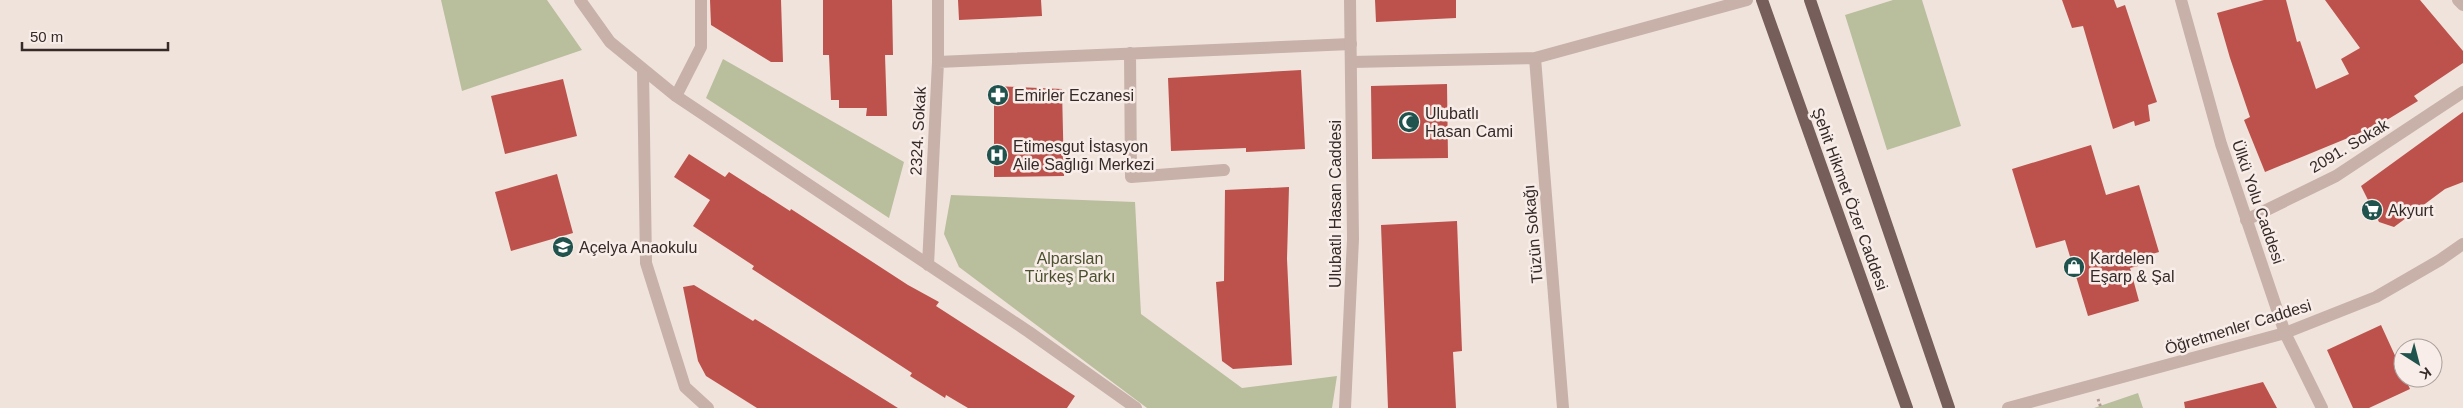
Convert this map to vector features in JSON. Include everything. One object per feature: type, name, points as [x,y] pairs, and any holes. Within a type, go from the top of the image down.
[{"type":"main road","name":"Şehit Hikmet Özer Caddesi","points":[[1762,0],[1907,408]]},
{"type":"main road","name":"Şehit Hikmet Özer Caddesi","points":[[1810,0],[1949,408]]},
{"type":"street","points":[[580,0],[610,42],[676,96],[928,264],[1136,408]]},
{"type":"street","points":[[676,96],[701,47],[701,0]]},
{"type":"street","name":"2324. Sokak","points":[[928,264],[938,62],[938,0]]},
{"type":"street","name":"Ulubatlı Hasan Caddesi","points":[[1345,408],[1353,240],[1350,0]]},
{"type":"street","points":[[1351,62],[1535,58],[1747,0]]},
{"type":"street","name":"Ülkü Yolu Caddesi","points":[[2181,0],[2221,144],[2285,333],[2322,408]]},
{"type":"street","points":[[2458,0],[2463,5]]},
{"type":"street","points":[[938,62],[1351,44]]},
{"type":"street","points":[[1130,53],[1131,177],[1224,170]]},
{"type":"street","name":"Tüzün Sokağı","points":[[1535,58],[1563,408]]},
{"type":"street","points":[[643,69],[646,263],[685,387],[708,408]]},
{"type":"street","name":"2091. Sokak","points":[[2246,220],[2336,176],[2463,92]]},
{"type":"street","name":"Öğretmenler Caddesi","points":[[2008,408],[2285,333],[2376,297],[2463,244]]},
{"type":"green space","points":[[441,0],[547,0],[582,50],[462,91]]},
{"type":"green space","points":[[1893,0],[1922,0],[1961,126],[1887,150],[1845,15]]},
{"type":"green space","points":[[723,59],[904,162],[889,218],[706,98]]},
{"type":"green space","name":"Alparslan Türkeş Parkı","points":[[951,195],[1135,202],[1141,314],[1242,388],[1337,376],[1332,408],[1147,408],[959,267],[944,234]]},
{"type":"green space","points":[[2138,393],[2143,408],[2094,408]]},
{"type":"building","points":[[710,0],[781,0],[783,62],[771,62],[711,25]]},
{"type":"building","points":[[823,0],[892,0],[893,55],[885,55],[887,116],[866,116],[867,108],[839,108],[839,100],[831,100],[829,55],[823,55]]},
{"type":"building","points":[[958,0],[1041,0],[1042,16],[959,20]]},
{"type":"building","points":[[1375,0],[1456,0],[1456,18],[1376,22]]},
{"type":"building","points":[[2062,0],[2114,0],[2117,8],[2125,5],[2157,102],[2148,105],[2150,121],[2135,126],[2134,121],[2113,129],[2083,26],[2072,28]]},
{"type":"building","points":[[2264,0],[2286,0],[2297,42],[2300,41],[2316,89],[2349,74],[2341,59],[2360,48],[2325,0],[2420,0],[2463,51],[2463,63],[2414,96],[2418,101],[2377,126],[2265,172],[2244,120],[2250,117],[2217,13]]},
{"type":"building","points":[[1301,70],[1305,149],[1246,152],[1246,148],[1171,151],[1168,78]]},
{"type":"building","points":[[563,79],[577,136],[505,154],[491,96]]},
{"type":"building","name":"Ulubatlı Hasan Cami","points":[[1447,84],[1448,158],[1372,159],[1371,86]]},
{"type":"building","points":[[994,86],[1062,89],[1064,176],[994,177]]},
{"type":"building","points":[[2463,112],[2463,182],[2445,189],[2394,227],[2379,222],[2361,186]]},
{"type":"building","points":[[2091,145],[2106,195],[2139,185],[2159,252],[2138,258],[2138,266],[2130,268],[2139,301],[2088,316],[2065,240],[2036,248],[2012,169]]},
{"type":"building","points":[[689,154],[725,177],[729,172],[790,211],[791,209],[908,285],[939,302],[936,306],[1075,396],[1067,408],[968,408],[946,395],[945,398],[910,376],[912,373],[752,269],[754,266],[693,226],[710,200],[674,177]]},
{"type":"building","points":[[557,174],[573,233],[511,251],[495,192]]},
{"type":"building","points":[[1289,187],[1287,259],[1292,365],[1233,369],[1222,361],[1216,282],[1224,281],[1225,190]]},
{"type":"building","points":[[1457,221],[1462,351],[1453,352],[1456,408],[1388,408],[1381,225]]},
{"type":"building","points":[[694,285],[753,321],[755,319],[898,408],[757,408],[706,376],[698,361],[683,287]]},
{"type":"building","points":[[2381,325],[2393,351],[2393,388],[2410,389],[2369,408],[2353,408],[2327,350]]},
{"type":"building","points":[[2263,382],[2277,408],[2185,408],[2184,402]]},
{"type":"place","name":"Emirler Eczanesi","points":[[998,95]]},
{"type":"place","name":"Ulubatlı Hasan Cami","points":[[1409,122]]},
{"type":"place","name":"Etimesgut İstasyon Aile Sağlığı Merkezi","points":[[997,155]]},
{"type":"place","name":"Akyurt","points":[[2372,210]]},
{"type":"place","name":"Açelya Anaokulu","points":[[563,247]]},
{"type":"place","name":"Kardelen Eşarp & Şal","points":[[2074,267]]}]
